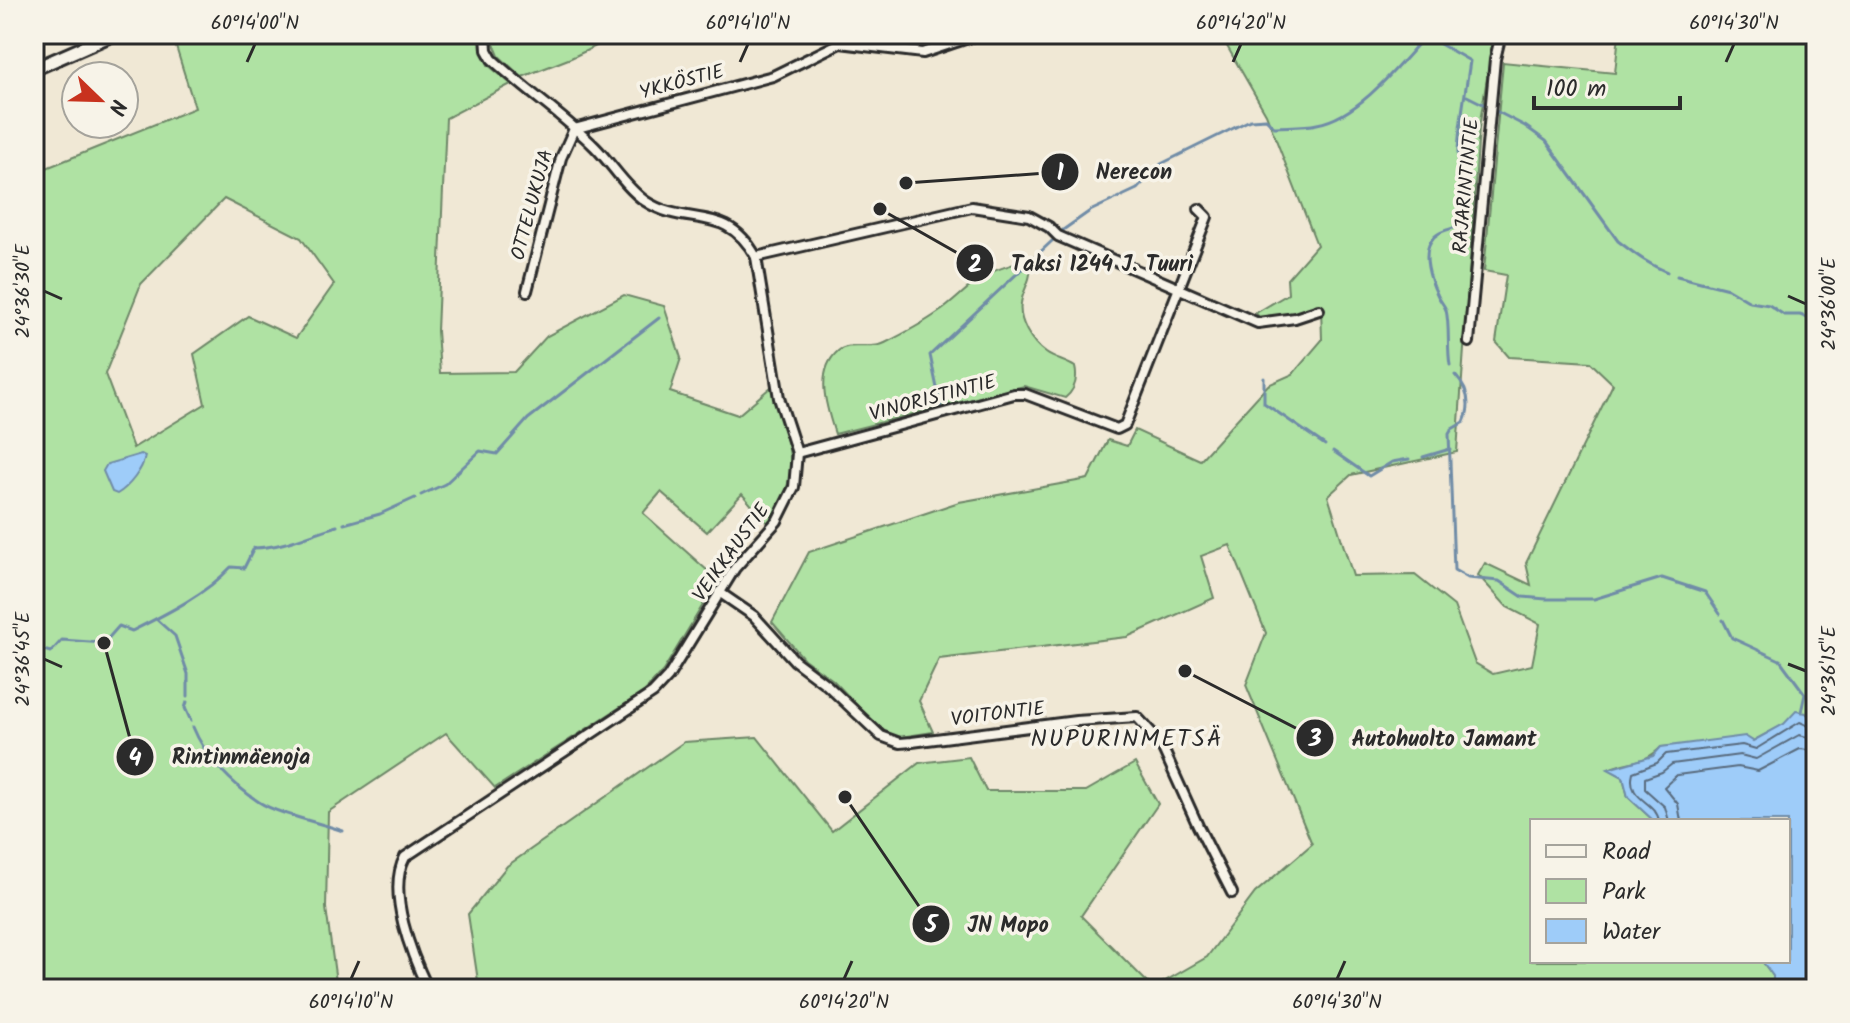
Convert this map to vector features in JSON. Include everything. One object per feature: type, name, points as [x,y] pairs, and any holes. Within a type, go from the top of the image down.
[{"type":"main road","points":[[35,68],[114,34]]},
{"type":"street","points":[[486,34],[487,50],[492,59],[596,147],[644,200],[657,207],[713,220],[735,230],[756,257],[972,207],[1029,216],[1058,236],[1258,323],[1295,318],[1319,310]]},
{"type":"street","name":"YKKÖSTIE","points":[[574,129],[773,76],[840,43],[923,53],[980,34]]},
{"type":"street","name":"RAJARINTINTIE","points":[[1469,342],[1495,59],[1501,34]]},
{"type":"street","points":[[34,51],[35,68]]},
{"type":"street","name":"OTTELUKUJA","points":[[527,291],[561,158],[574,129]]},
{"type":"street","name":"VINORISTINTIE","points":[[797,453],[1014,394],[1025,394],[1117,429],[1125,425],[1207,217],[1199,209]]},
{"type":"street","name":"VEIKKAUSTIE","points":[[428,989],[409,942],[400,904],[400,867],[405,857],[653,693],[668,677],[735,568],[777,521],[787,504],[794,487],[797,453],[779,398],[756,257]]},
{"type":"street","name":"VOITONTIE","points":[[719,592],[754,616],[795,661],[890,741],[912,742],[1076,721],[1137,717],[1160,742],[1232,893]]},
{"type":"green space","points":[[172,34],[480,34],[488,65],[511,84],[446,118],[437,331],[440,373],[514,372],[547,336],[624,295],[664,306],[681,358],[670,392],[738,415],[771,387],[787,441],[790,473],[787,489],[767,523],[742,494],[707,532],[661,492],[643,513],[718,580],[663,671],[645,691],[495,788],[446,733],[328,812],[326,908],[337,989],[34,989],[34,173],[116,140],[140,140],[140,130],[195,108]],"holes":[[[224,199],[301,238],[334,284],[296,338],[248,316],[194,354],[205,404],[133,448],[105,374],[141,284]]]},
{"type":"green space","points":[[490,34],[621,34],[522,77],[499,56]]},
{"type":"green space","points":[[1220,34],[1494,34],[1479,128],[1457,452],[1351,475],[1328,496],[1353,576],[1415,575],[1454,606],[1475,663],[1493,674],[1532,665],[1540,624],[1507,607],[1478,575],[1485,563],[1531,585],[1526,563],[1613,384],[1590,362],[1509,357],[1496,342],[1506,275],[1484,271],[1503,62],[1615,73],[1619,34],[1816,34],[1816,723],[1806,713],[1753,741],[1661,747],[1643,759],[1609,769],[1623,777],[1628,797],[1652,819],[1530,819],[1530,963],[1763,963],[1773,976],[1773,986],[1770,989],[488,989],[478,981],[468,914],[507,866],[684,742],[757,737],[832,831],[919,763],[969,757],[986,791],[1086,791],[1135,763],[1158,804],[1081,916],[1153,988],[1207,957],[1255,893],[1312,844],[1246,685],[1266,633],[1230,545],[1201,556],[1214,598],[1127,637],[939,659],[919,701],[933,732],[894,738],[880,729],[833,680],[804,659],[772,622],[809,552],[959,502],[1088,479],[1108,440],[1127,446],[1135,430],[1200,460],[1268,385],[1293,374],[1322,340],[1321,306],[1290,316],[1261,320],[1256,313],[1288,294],[1287,279],[1317,245],[1266,114]]},
{"type":"green space","points":[[1023,261],[1030,266],[1021,303],[1024,324],[1040,348],[1075,367],[1075,384],[1065,398],[1024,386],[835,434],[826,402],[824,380],[826,369],[838,351],[885,343],[945,308],[981,278]]},
{"type":"water","points":[[141,454],[145,456],[144,461],[135,477],[117,494],[112,492],[103,471],[107,464]]},
{"type":"water","points":[[1796,711],[1806,713],[1816,723],[1816,989],[1770,989],[1773,976],[1763,963],[1790,963],[1790,819],[1652,819],[1628,797],[1623,777],[1608,769],[1653,756],[1661,747],[1745,736],[1753,741],[1784,724]]},
{"type":"waterway","points":[[1063,230],[1090,211],[1137,189],[1161,164],[1250,120],[1266,119],[1274,127],[1307,126],[1348,111],[1378,88],[1427,34]]},
{"type":"waterway","points":[[1426,36],[1470,61],[1458,152],[1468,198],[1468,213],[1462,224],[1435,236],[1427,253],[1432,282],[1446,310],[1450,365]]},
{"type":"waterway","points":[[1467,96],[1485,105]]},
{"type":"waterway","points":[[1494,110],[1546,141],[1618,241],[1667,272]]},
{"type":"waterway","points":[[941,407],[930,355],[1052,241]]},
{"type":"waterway","points":[[1677,276],[1728,289],[1750,302],[1769,305],[1784,315],[1800,315],[1816,321]]},
{"type":"waterway","points":[[421,495],[445,484],[480,451],[497,454],[528,419],[659,318]]},
{"type":"waterway","points":[[1455,375],[1466,391],[1468,403],[1464,422],[1449,434],[1454,570],[1468,578],[1499,581],[1523,597],[1546,599],[1594,599],[1662,578],[1705,592],[1720,614]]},
{"type":"waterway","points":[[1264,378],[1264,403],[1325,445]]},
{"type":"waterway","points":[[1423,457],[1450,449]]},
{"type":"waterway","points":[[1333,451],[1369,476],[1392,462],[1409,459]]},
{"type":"waterway","points":[[344,524],[380,514],[415,498]]},
{"type":"waterway","points":[[34,648],[51,652],[62,640],[104,643],[119,626],[132,631],[197,595],[231,567],[244,568],[254,548],[285,543],[337,526]]},
{"type":"waterway","points":[[156,619],[175,636],[188,674],[188,696]]},
{"type":"waterway","points":[[1723,620],[1732,638],[1780,660],[1805,694],[1801,712]]},
{"type":"waterway","points":[[187,702],[185,708],[191,721]]},
{"type":"waterway","points":[[193,727],[220,769],[259,802],[343,831]]},
{"type":"place","name":"Nerecon","points":[[906,183]]},
{"type":"place","name":"Taksi 1244 J. Tuuri","points":[[880,209]]},
{"type":"place","name":"Rintinmäenoja","points":[[104,643]]},
{"type":"place","name":"Autohuolto Jamant","points":[[1185,671]]},
{"type":"place","name":"JN Mopo","points":[[845,797]]},
{"type":"district","name":"NUPURINMETSÄ","points":[[1127,739]]}]
